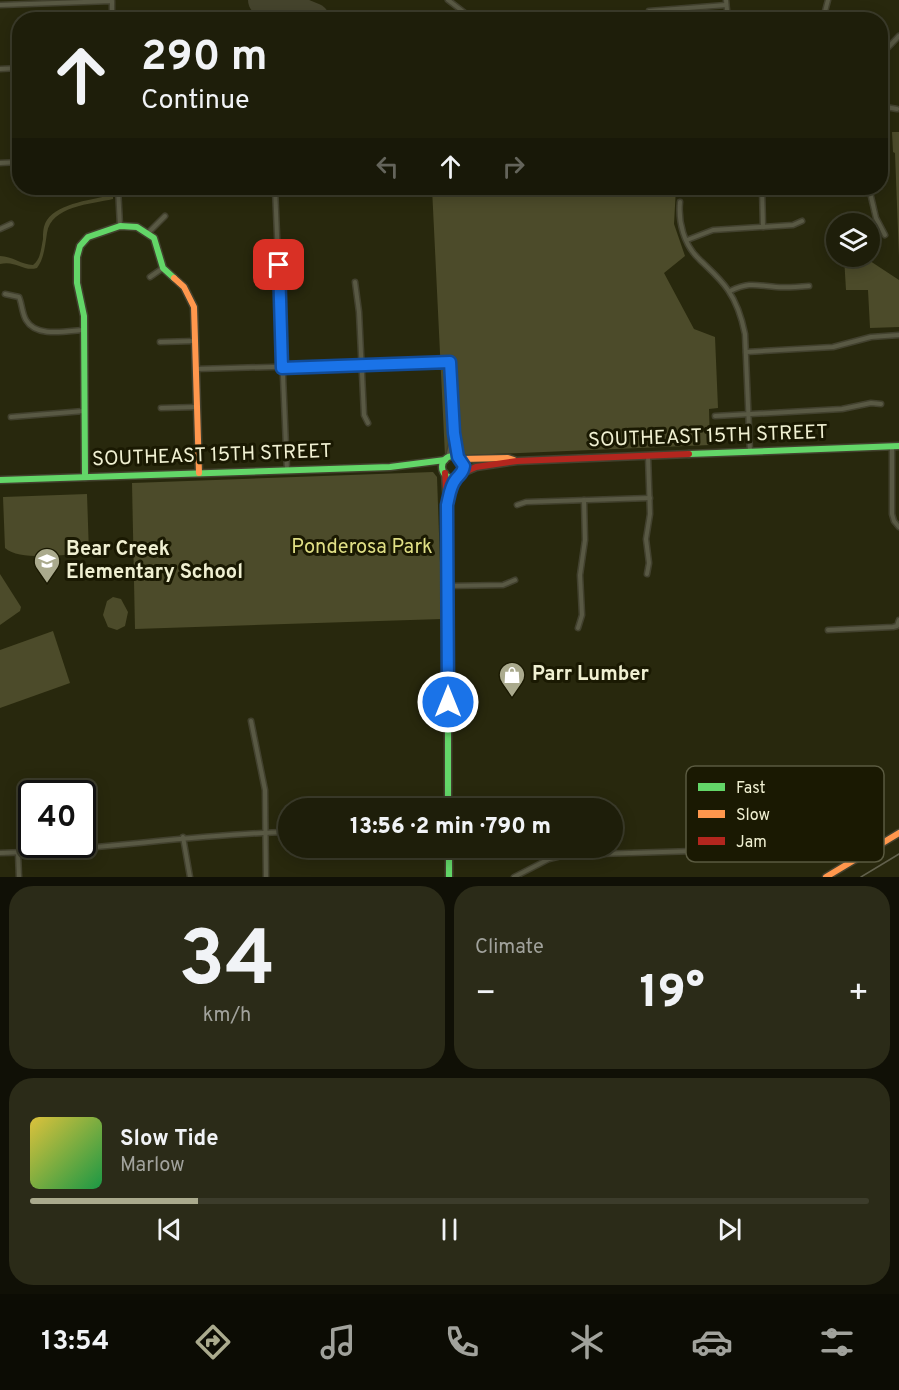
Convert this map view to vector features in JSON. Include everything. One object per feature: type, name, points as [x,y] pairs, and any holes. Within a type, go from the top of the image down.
[{"type":"street","points":[[449,0],[464,12]]},
{"type":"street","points":[[0,5],[112,1],[112,12]]},
{"type":"street","points":[[649,11],[726,3]]},
{"type":"street","points":[[888,48],[899,36]]},
{"type":"street","points":[[888,107],[897,109]]},
{"type":"street","points":[[118,195],[120,226]]},
{"type":"street","points":[[275,195],[287,471]]},
{"type":"street","points":[[762,195],[763,227]]},
{"type":"street","points":[[871,195],[876,218],[885,235]]},
{"type":"street","points":[[680,202],[680,225],[696,257],[730,291],[741,315],[745,334],[750,452]]},
{"type":"street","points":[[148,233],[165,216]]},
{"type":"street","points":[[687,240],[713,230],[793,225],[802,221]]},
{"type":"street","points":[[0,229],[11,224]]},
{"type":"street","points":[[86,477],[84,308],[77,283],[77,252],[88,237],[120,226],[137,227],[154,238],[163,268],[184,287],[194,307],[199,473]]},
{"type":"street","points":[[150,277],[163,268]]},
{"type":"street","points":[[356,282],[364,415],[368,423]]},
{"type":"street","points":[[730,291],[743,285],[754,284],[777,287],[809,286]]},
{"type":"street","points":[[5,294],[19,297],[25,319],[36,329],[84,330]]},
{"type":"street","points":[[746,352],[834,347],[871,337],[899,335]]},
{"type":"street","points":[[160,342],[196,341]]},
{"type":"street","points":[[196,369],[450,362],[454,433],[464,466],[447,505]]},
{"type":"street","points":[[715,416],[842,409],[871,403],[881,404]]},
{"type":"street","points":[[161,408],[197,407]]},
{"type":"street","points":[[11,417],[84,411]]},
{"type":"street","points":[[447,798],[447,505],[444,471],[446,459],[452,448],[454,433]]},
{"type":"street","points":[[895,446],[892,514],[899,527]]},
{"type":"street","name":"SOUTHEAST 15TH STREET","points":[[459,475],[476,467],[518,461],[895,446]]},
{"type":"street","points":[[647,574],[649,562],[646,539],[650,514],[648,456]]},
{"type":"street","points":[[446,459],[460,458]]},
{"type":"street","name":"SOUTHEAST 15TH STREET","points":[[460,458],[508,458],[518,461]]},
{"type":"street","name":"SOUTHEAST 15TH STREET","points":[[0,480],[287,471],[425,464],[446,459]]},
{"type":"street","name":"SOUTHEAST 15TH STREET","points":[[425,464],[444,471]]},
{"type":"street","points":[[444,471],[450,477],[459,475]]},
{"type":"street","points":[[517,505],[526,502],[650,498]]},
{"type":"street","points":[[578,628],[582,615],[580,575],[585,540],[584,500]]},
{"type":"street","points":[[447,586],[503,585],[515,580]]},
{"type":"street","points":[[828,630],[893,627],[897,626],[899,620]]},
{"type":"street","points":[[251,721],[265,790],[266,877]]},
{"type":"street","points":[[96,847],[183,837],[278,832]]},
{"type":"street","points":[[884,842],[899,833]]},
{"type":"street","points":[[183,837],[190,877]]},
{"type":"street","points":[[514,877],[549,859],[565,855],[686,851]]},
{"type":"street","points":[[0,853],[18,852]]},
{"type":"street","points":[[18,858],[19,877]]},
{"type":"street","points":[[449,858],[449,877]]},
{"type":"street","points":[[826,877],[851,862]]},
{"type":"green space","points":[[892,132],[899,132],[899,257],[895,153],[893,152]]},
{"type":"green space","points":[[113,195],[113,199],[73,208],[56,217],[50,224],[43,256],[37,268],[0,264],[0,256],[33,265],[38,260],[45,225],[52,214],[77,203]]},
{"type":"green space","points":[[432,195],[676,195],[674,224],[685,256],[664,273],[694,329],[715,337],[718,408],[709,409],[710,445],[445,456]]},
{"type":"green space","points":[[845,267],[879,267],[899,280],[899,327],[870,328],[868,290],[846,290]]},
{"type":"green space","name":"Ponderosa Park","points":[[433,472],[437,477],[442,619],[135,629],[132,483]]},
{"type":"green space","points":[[87,494],[89,553],[33,556],[22,555],[5,548],[3,497]]},
{"type":"green space","points":[[0,574],[21,607],[20,611],[0,625]]},
{"type":"green space","points":[[113,597],[121,599],[128,612],[125,626],[117,630],[108,627],[103,615],[107,601]]},
{"type":"green space","points":[[53,631],[70,683],[0,708],[0,650]]},
{"type":"runway","points":[[265,0],[294,12]]},
{"type":"railway","points":[[861,877],[899,854]]},
{"type":"traffic: fast","points":[[85,477],[84,316],[77,283],[77,257],[80,246],[88,237],[120,226],[137,227],[154,238],[163,268],[174,278]]},
{"type":"traffic: fast","points":[[689,454],[899,446]]},
{"type":"traffic: fast","points":[[453,456],[461,459],[464,467],[461,475],[453,478],[445,475],[442,467],[445,459],[453,456]]},
{"type":"traffic: fast","points":[[0,480],[390,467],[445,460]]},
{"type":"traffic: fast","points":[[448,701],[448,798]]},
{"type":"traffic: fast","points":[[449,858],[449,877]]},
{"type":"traffic: slow","points":[[174,278],[184,287],[194,307],[199,473]]},
{"type":"traffic: slow","points":[[461,459],[508,458],[514,460]]},
{"type":"traffic: slow","points":[[448,498],[457,477]]},
{"type":"traffic: slow","points":[[884,842],[899,833]]},
{"type":"traffic: slow","points":[[826,877],[851,862]]},
{"type":"traffic: jam","points":[[462,473],[476,467],[517,461],[689,454]]},
{"type":"traffic: jam","points":[[445,473],[448,701]]},
{"type":"place","name":"Bear Creek Elementary School","points":[[47,584]]},
{"type":"place","name":"Parr Lumber","points":[[512,698]]},
{"type":"route","points":[[279,265],[282,368],[450,362],[454,433],[458,457],[464,462],[464,470],[452,485],[447,505],[448,702]]}]
